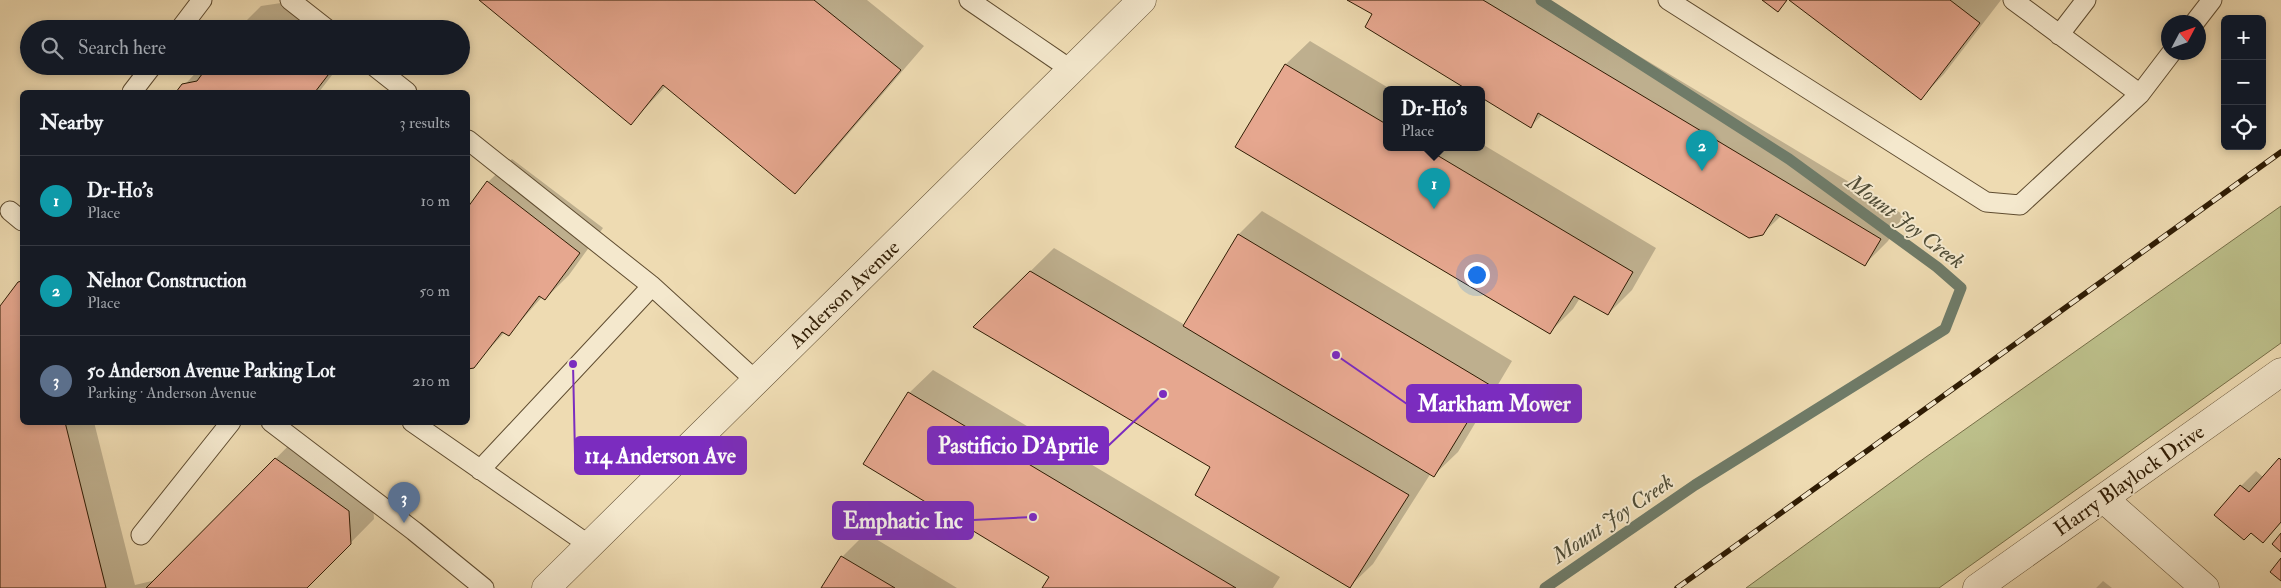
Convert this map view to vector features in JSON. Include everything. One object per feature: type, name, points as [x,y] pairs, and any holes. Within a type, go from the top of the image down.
[{"type":"street","name":"Anderson Avenue","points":[[546,588],[1142,0]]},
{"type":"street","name":"Harry Blaylock Drive","points":[[1977,588],[2281,372]]},
{"type":"street","points":[[2104,499],[2205,588]]},
{"type":"lane","points":[[187,20],[202,0]]},
{"type":"lane","points":[[290,0],[316,20]]},
{"type":"lane","points":[[969,0],[1070,69]]},
{"type":"lane","points":[[1668,0],[1986,202],[2020,205],[2140,94],[2166,60]]},
{"type":"lane","points":[[2013,0],[2140,94]]},
{"type":"lane","points":[[2059,35],[2086,0]]},
{"type":"lane","points":[[2200,15],[2212,0]]},
{"type":"lane","points":[[134,90],[145,75]]},
{"type":"lane","points":[[385,75],[404,90]]},
{"type":"lane","points":[[470,142],[652,286],[755,380]]},
{"type":"lane","points":[[480,470],[652,286]]},
{"type":"lane","points":[[141,535],[229,425]]},
{"type":"lane","points":[[275,425],[414,531],[484,588]]},
{"type":"lane","points":[[416,425],[589,545]]},
{"type":"green space","points":[[2281,206],[2281,343],[1939,588],[1746,588],[1926,457]]},
{"type":"building","points":[[479,0],[814,0],[901,70],[795,194],[663,85],[631,125]]},
{"type":"building","points":[[1347,0],[1483,0],[1881,239],[1865,266],[1776,214],[1763,235],[1749,238],[1538,113],[1531,128],[1485,100],[1485,86],[1461,86],[1365,27],[1372,14]]},
{"type":"building","points":[[1762,0],[1787,0],[1778,12]]},
{"type":"building","points":[[1789,0],[1950,0],[1980,23],[1921,100]]},
{"type":"building","points":[[1285,64],[1383,122],[1383,151],[1430,151],[1633,272],[1608,315],[1574,296],[1550,334],[1235,147]]},
{"type":"building","points":[[201,75],[328,75],[317,90],[178,90],[182,84],[197,81]]},
{"type":"building","points":[[487,181],[580,253],[545,300],[539,296],[509,336],[502,332],[474,368],[470,369],[470,204]]},
{"type":"building","points":[[1238,234],[1490,385],[1434,477],[1183,326]]},
{"type":"building","points":[[1030,271],[1409,495],[1350,588],[1195,495],[1210,467],[973,327]]},
{"type":"building","points":[[20,282],[20,425],[66,425],[106,588],[0,588],[0,306]]},
{"type":"building","points":[[908,392],[1236,588],[1042,588],[1049,577],[863,464]]},
{"type":"building","points":[[275,458],[349,511],[351,544],[307,588],[146,588]]},
{"type":"building","points":[[2279,458],[2281,460],[2281,522],[2263,543],[2251,533],[2244,540],[2214,515],[2240,485],[2249,492]]},
{"type":"building","points":[[2281,533],[2281,552],[2272,544]]},
{"type":"building","points":[[841,556],[895,588],[821,588]]},
{"type":"building","points":[[2281,558],[2281,581],[2270,572]]},
{"type":"waterway","name":"Mount Joy Creek","points":[[1541,0],[1789,159],[1937,267],[1961,288],[1945,329],[1695,485],[1545,588]]},
{"type":"railway","points":[[1677,588],[2281,152]]},
{"type":"place","name":"Nelnor Construction","points":[[1702,171]]},
{"type":"place","name":"Dr-Ho's","points":[[1434,209]]},
{"type":"place","name":"Markham Mower","points":[[1336,355]]},
{"type":"place","name":"114 Anderson Ave","points":[[573,364]]},
{"type":"place","name":"Pastificio D'Aprile","points":[[1163,394]]},
{"type":"place","name":"Emphatic Inc","points":[[1033,517]]},
{"type":"place","name":"50 Anderson Avenue Parking Lot","points":[[404,523]]}]
